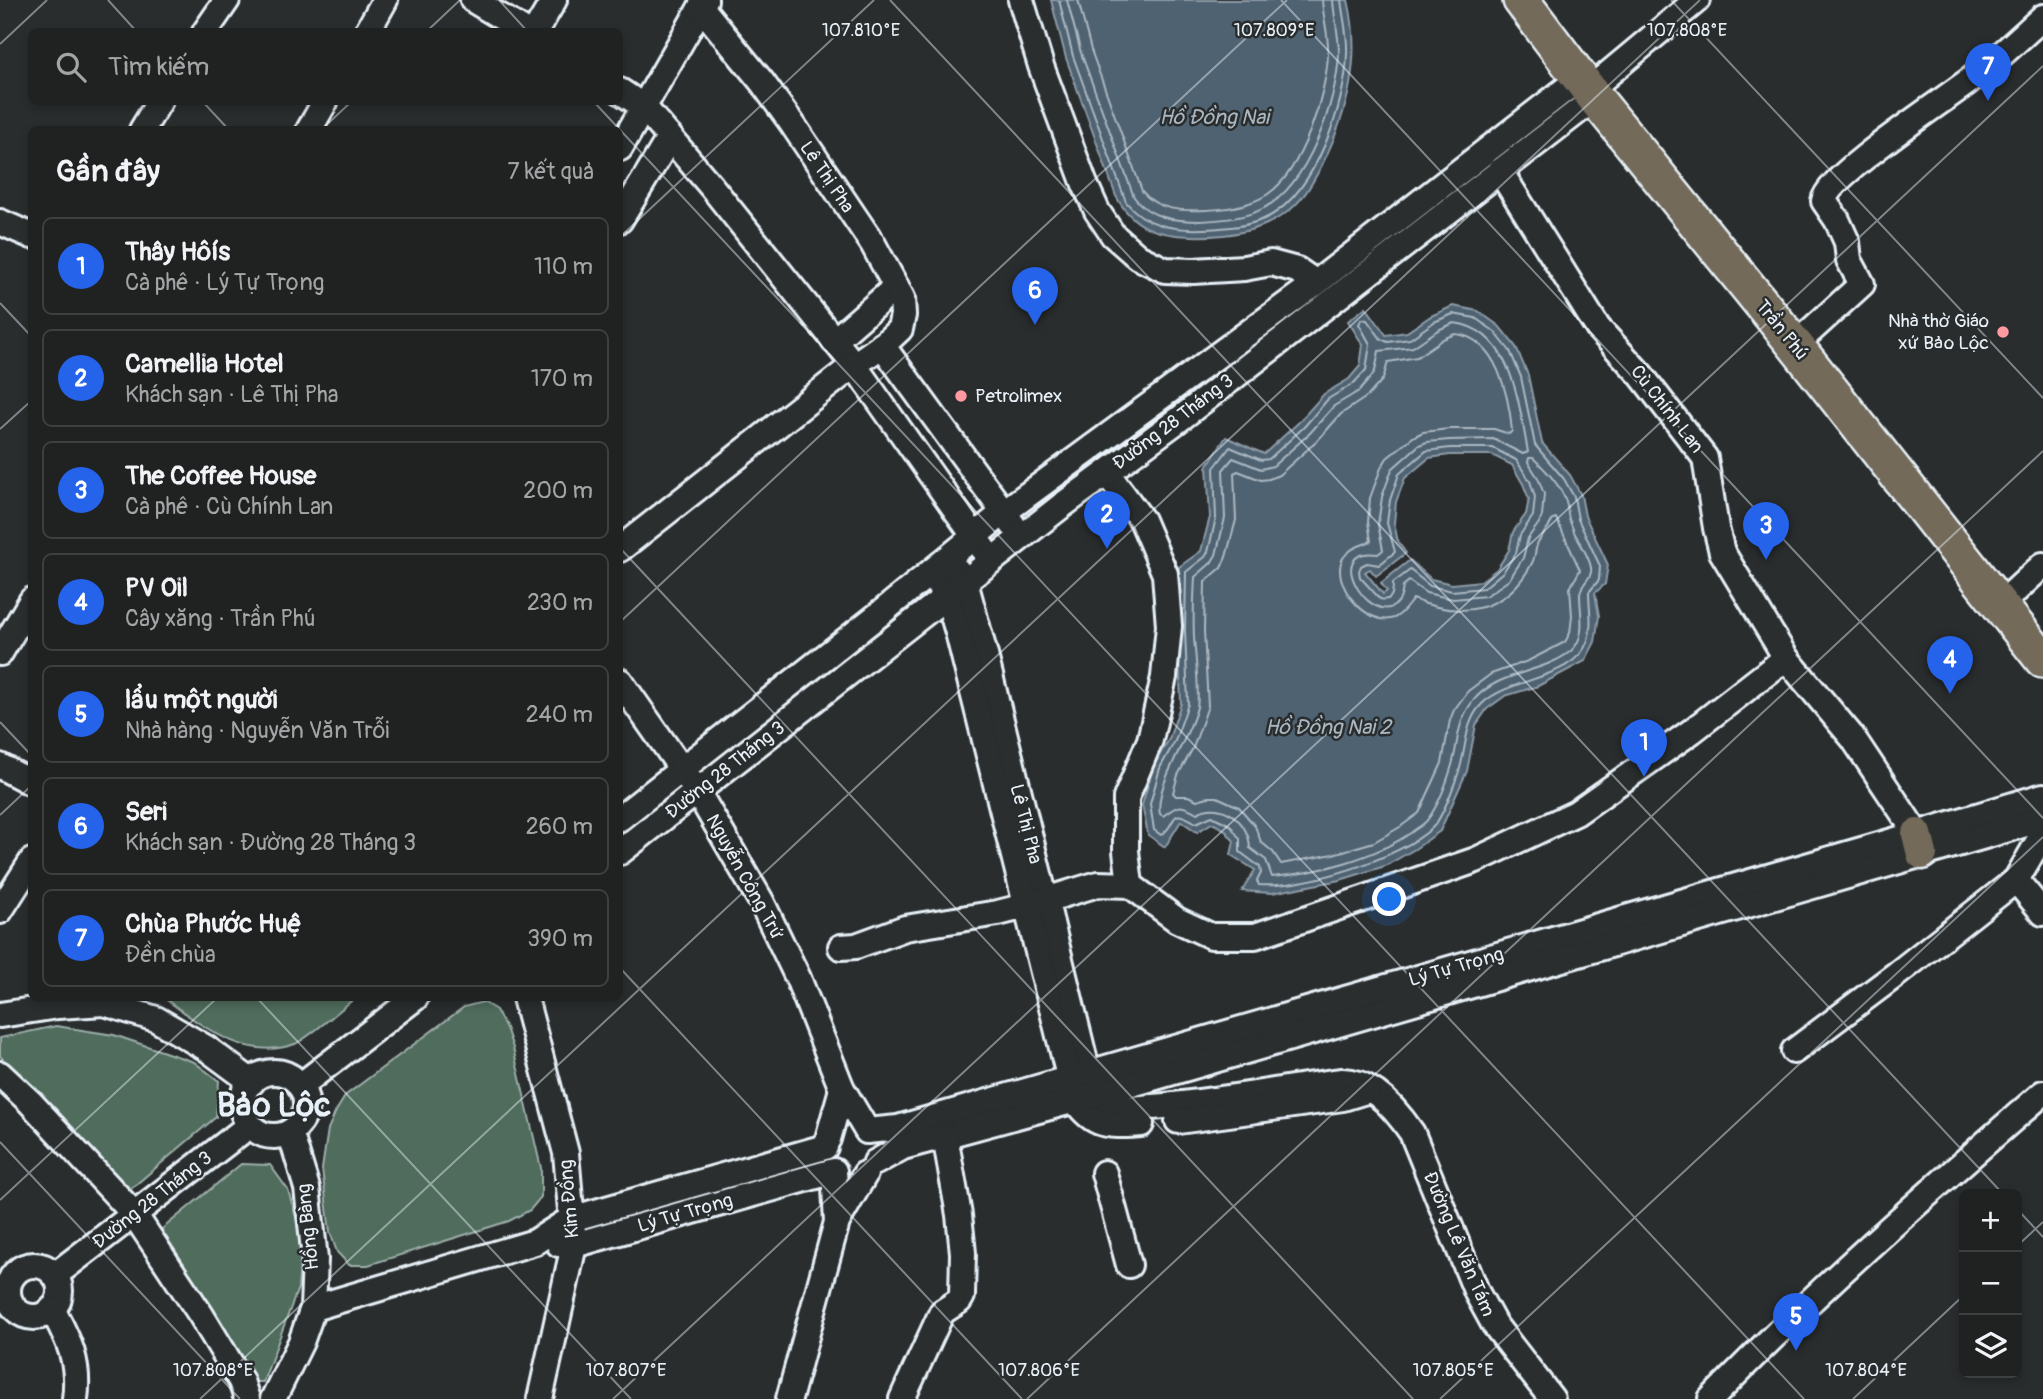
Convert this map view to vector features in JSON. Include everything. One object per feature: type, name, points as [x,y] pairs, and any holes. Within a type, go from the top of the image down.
[{"type":"highway","name":"Trần Phú","points":[[1521,0],[2043,660]]},
{"type":"street","points":[[208,28],[227,0]]},
{"type":"street","points":[[369,28],[386,0]]},
{"type":"street","points":[[473,0],[519,28]]},
{"type":"street","points":[[537,28],[554,0]]},
{"type":"street","points":[[1021,0],[1041,66],[1084,182],[1097,211],[1113,235],[1138,257],[1165,270],[1244,268],[1271,263],[1297,270],[1316,282]]},
{"type":"street","points":[[1588,88],[1697,0]]},
{"type":"street","points":[[623,143],[703,3]]},
{"type":"street","name":"Lê Thị Pha","points":[[703,3],[791,122],[873,244],[902,298],[900,329],[882,345]]},
{"type":"street","points":[[1795,345],[1862,284],[1849,260],[1847,242],[1837,220],[1824,201],[1829,190],[1856,165],[1982,72],[2043,17]]},
{"type":"street","name":"Đường 28 Tháng 3","points":[[623,816],[1004,512],[1316,282],[1588,88]]},
{"type":"street","name":"Đường 28 Tháng 3","points":[[623,850],[1022,537],[1177,421],[1500,171],[1588,88]]},
{"type":"street","points":[[623,93],[644,107],[670,137],[854,365],[992,561]]},
{"type":"street","points":[[144,126],[157,105]]},
{"type":"street","points":[[311,126],[324,105]]},
{"type":"street","points":[[623,214],[670,137]]},
{"type":"street","name":"Cù Chính Lan","points":[[1500,171],[1598,328],[1641,375],[1705,458],[1722,552],[1786,658],[1853,738],[1920,844]]},
{"type":"street","points":[[0,222],[28,234]]},
{"type":"street","points":[[834,341],[896,287]]},
{"type":"street","points":[[623,548],[882,345],[1022,537]]},
{"type":"street","points":[[1159,399],[1177,421]]},
{"type":"street","points":[[1107,473],[1142,520],[1165,574],[1169,626],[1164,677],[1150,740],[1126,798],[1126,851],[1130,885]]},
{"type":"street","name":"Lê Thị Pha","points":[[941,564],[956,589],[985,655],[1035,903],[1082,1087]]},
{"type":"street","points":[[2000,605],[2043,565]]},
{"type":"street","points":[[0,653],[28,607]]},
{"type":"street","points":[[841,947],[856,946],[905,928],[998,913],[1098,884],[1130,885],[1177,920],[1211,936],[1255,936],[1476,860],[1576,813],[1692,731],[1786,658]]},
{"type":"street","name":"Nguyễn Công Trứ","points":[[623,685],[697,791],[771,921],[798,978],[842,1090],[867,1131]]},
{"type":"street","points":[[0,766],[28,781]]},
{"type":"street","points":[[1794,1051],[2016,880],[2041,837],[2042,811]]},
{"type":"street","name":"Lý Tự Trọng","points":[[870,1168],[903,1147],[944,1136],[1082,1087],[2042,811]]},
{"type":"street","points":[[0,911],[28,867]]},
{"type":"street","points":[[2016,880],[2043,913]]},
{"type":"street","points":[[0,1016],[97,1001]]},
{"type":"street","points":[[108,1001],[156,1019],[206,1048],[252,1082]]},
{"type":"street","points":[[300,1086],[411,1001]]},
{"type":"street","name":"Kim Đồng","points":[[525,1001],[537,1038],[566,1153],[574,1245],[541,1399]]},
{"type":"street","points":[[274,1072],[293,1078],[300,1086],[306,1107],[298,1126],[278,1136],[267,1136],[250,1125],[242,1105],[243,1095],[252,1082],[264,1074],[274,1072]]},
{"type":"street","points":[[0,1073],[134,1214],[201,1315],[241,1381],[247,1399]]},
{"type":"street","name":"Lý Tự Trọng","points":[[867,1131],[898,1128],[1082,1087]]},
{"type":"street","name":"Đường Lê Văn Tám","points":[[1082,1087],[1091,1119],[1115,1125],[1253,1112],[1343,1098],[1369,1090],[1382,1097],[1397,1111],[1412,1133],[1477,1293],[1494,1324],[1552,1399]]},
{"type":"street","points":[[837,1222],[834,1171],[825,1156],[842,1090]]},
{"type":"street","points":[[1711,1399],[1783,1326],[2043,1093]]},
{"type":"street","name":"Đường 28 Tháng 3","points":[[55,1275],[250,1125]]},
{"type":"street","points":[[789,1399],[837,1222],[870,1168],[877,1145],[867,1131],[859,1127],[842,1127],[834,1132],[827,1143]]},
{"type":"street","name":"Hồng Bàng","points":[[273,1399],[301,1342],[313,1308],[316,1258],[307,1188],[290,1132]]},
{"type":"street","points":[[902,1399],[942,1312],[962,1296],[963,1253],[944,1136]]},
{"type":"street","name":"Lý Tự Trọng","points":[[313,1308],[535,1242],[571,1219],[827,1143]]},
{"type":"street","points":[[834,1171],[849,1178],[870,1168]]},
{"type":"street","name":"Lý Tự Trọng","points":[[535,1242],[574,1245],[834,1171]]},
{"type":"street","points":[[1104,1173],[1129,1265]]},
{"type":"street","points":[[41,1265],[55,1275],[60,1291],[59,1299],[52,1309],[41,1316],[33,1317],[18,1310],[9,1296],[8,1266],[41,1265]]},
{"type":"street","points":[[52,1309],[67,1336],[76,1362],[75,1399]]},
{"type":"green space","points":[[168,1001],[351,1001],[301,1041],[277,1048],[241,1044],[193,1019]]},
{"type":"green space","points":[[483,1002],[496,1010],[513,1048],[541,1168],[541,1197],[530,1210],[509,1221],[368,1265],[349,1265],[337,1252],[330,1232],[322,1169],[328,1129],[336,1111],[346,1095],[464,1007]]},
{"type":"green space","points":[[56,1026],[114,1035],[194,1062],[219,1081],[216,1117],[127,1192],[0,1056],[0,1038]]},
{"type":"green space","points":[[241,1164],[270,1165],[288,1190],[302,1238],[298,1288],[263,1382],[255,1382],[156,1234]]},
{"type":"water","name":"Hồ Đồng Nai","points":[[1051,0],[1348,0],[1354,43],[1350,84],[1331,145],[1301,199],[1273,221],[1251,230],[1227,235],[1167,234],[1147,228],[1130,216],[1116,196],[1066,58]]},
{"type":"water","name":"Hồ Đồng Nai 2","points":[[1453,306],[1478,311],[1499,326],[1516,347],[1528,375],[1542,443],[1570,475],[1581,495],[1585,516],[1608,565],[1605,584],[1595,593],[1599,616],[1595,642],[1585,661],[1538,686],[1505,696],[1487,709],[1476,725],[1467,771],[1440,831],[1415,849],[1385,866],[1340,880],[1272,893],[1242,891],[1255,870],[1231,855],[1234,841],[1224,829],[1212,823],[1197,832],[1181,821],[1165,847],[1148,835],[1142,805],[1154,765],[1169,739],[1181,703],[1179,567],[1201,551],[1210,517],[1207,466],[1226,437],[1264,454],[1299,422],[1324,394],[1349,379],[1360,366],[1363,345],[1348,321],[1366,307],[1386,335],[1407,332],[1431,316]],"holes":[[[1492,455],[1512,465],[1529,499],[1526,514],[1513,532],[1509,550],[1497,569],[1481,581],[1452,584],[1431,579],[1410,560],[1381,583],[1387,591],[1383,594],[1365,572],[1370,569],[1376,576],[1406,553],[1398,542],[1394,523],[1396,502],[1405,478],[1429,458]]]},
{"type":"place","name":"Chùa Phước Huệ","points":[[1988,101]]},
{"type":"place","name":"Seri","points":[[1035,325]]},
{"type":"place","name":"Nhà thờ Giáo xứ Bảo Lộc","points":[[2003,332]]},
{"type":"place","name":"Petrolimex","points":[[961,396]]},
{"type":"place","name":"Camellia Hotel","points":[[1107,549]]},
{"type":"place","name":"The Coffee House","points":[[1766,560]]},
{"type":"place","name":"PV Oil","points":[[1950,694]]},
{"type":"place","name":"Thây Hôís","points":[[1644,777]]},
{"type":"place","name":"lẩu một người","points":[[1796,1351]]},
{"type":"district","name":"Bảo Lộc","points":[[274,1105]]}]
